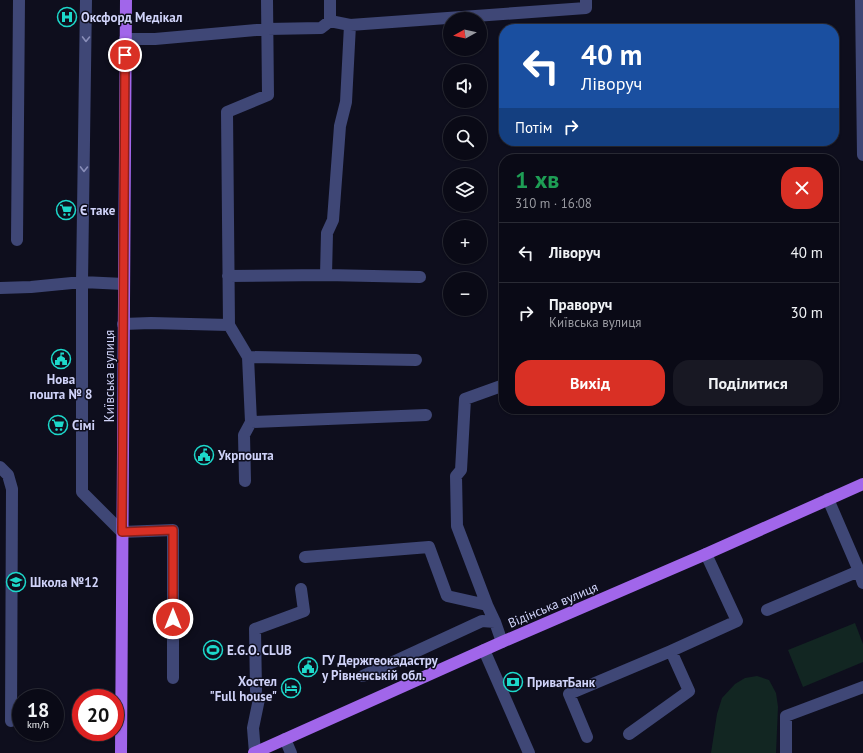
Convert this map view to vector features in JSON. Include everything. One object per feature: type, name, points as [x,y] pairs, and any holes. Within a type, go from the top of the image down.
[{"type":"main road","name":"Київська вулиця","points":[[121,753],[126,0]]},
{"type":"main road","name":"Відінська вулиця","points":[[255,753],[502,642],[863,484]]},
{"type":"lane","points":[[17,240],[19,0]]},
{"type":"lane","points":[[86,0],[82,282],[82,492],[122,532],[173,530],[173,678]]},
{"type":"lane","points":[[245,481],[244,435],[252,422],[248,357],[229,325],[227,112],[268,95],[267,0]]},
{"type":"lane","points":[[330,0],[330,21]]},
{"type":"lane","points":[[125,39],[267,29],[321,28],[330,21],[350,24],[586,8],[586,0]]},
{"type":"lane","points":[[861,0],[863,155]]},
{"type":"lane","points":[[326,276],[327,233],[334,220],[340,126],[346,102],[350,24]]},
{"type":"lane","points":[[228,276],[420,277]]},
{"type":"lane","points":[[0,288],[31,287],[82,282],[124,284]]},
{"type":"lane","points":[[123,324],[151,323],[229,325]]},
{"type":"lane","points":[[248,357],[416,360]]},
{"type":"lane","points":[[499,387],[465,399],[464,469],[456,476],[457,526],[502,642]]},
{"type":"lane","points":[[252,422],[426,415]]},
{"type":"lane","points":[[0,467],[8,475],[12,489],[11,722]]},
{"type":"lane","points":[[828,499],[863,583]]},
{"type":"lane","points":[[305,557],[429,547],[447,596],[488,605]]},
{"type":"lane","points":[[587,737],[569,694],[671,651],[737,621],[706,554]]},
{"type":"lane","points":[[767,610],[859,571]]},
{"type":"lane","points":[[255,753],[253,728],[257,695],[255,629],[304,611],[301,589]]},
{"type":"lane","points":[[364,676],[482,620],[495,622]]},
{"type":"lane","points":[[484,650],[529,753]]},
{"type":"lane","points":[[629,734],[689,691],[671,651]]},
{"type":"lane","points":[[786,753],[786,716],[863,687]]},
{"type":"lane","points":[[285,739],[291,753]]},
{"type":"green space","points":[[855,623],[863,644],[863,662],[803,687],[788,650]]},
{"type":"green space","points":[[757,676],[769,680],[776,693],[778,707],[776,753],[711,753],[717,714],[722,698],[735,684],[745,678]]},
{"type":"place","name":"Оксфорд Медікал","points":[[67,17]]},
{"type":"place","name":"Є таке","points":[[66,210]]},
{"type":"place","name":"Нова пошта № 8","points":[[61,359]]},
{"type":"place","name":"Сімі","points":[[58,425]]},
{"type":"place","name":"Укрпошта","points":[[204,455]]},
{"type":"place","name":"Школа №12","points":[[16,582]]},
{"type":"place","name":"E.G.O. CLUB","points":[[213,650]]},
{"type":"place","name":"ГУ Держгеокадастру у Рівненській обл.","points":[[308,667]]},
{"type":"place","name":"ПриватБанк","points":[[513,682]]},
{"type":"place","name":"Хостел \"Full house\"","points":[[291,688]]},
{"type":"route","points":[[125,55],[122,532],[173,530],[173,619]]}]
